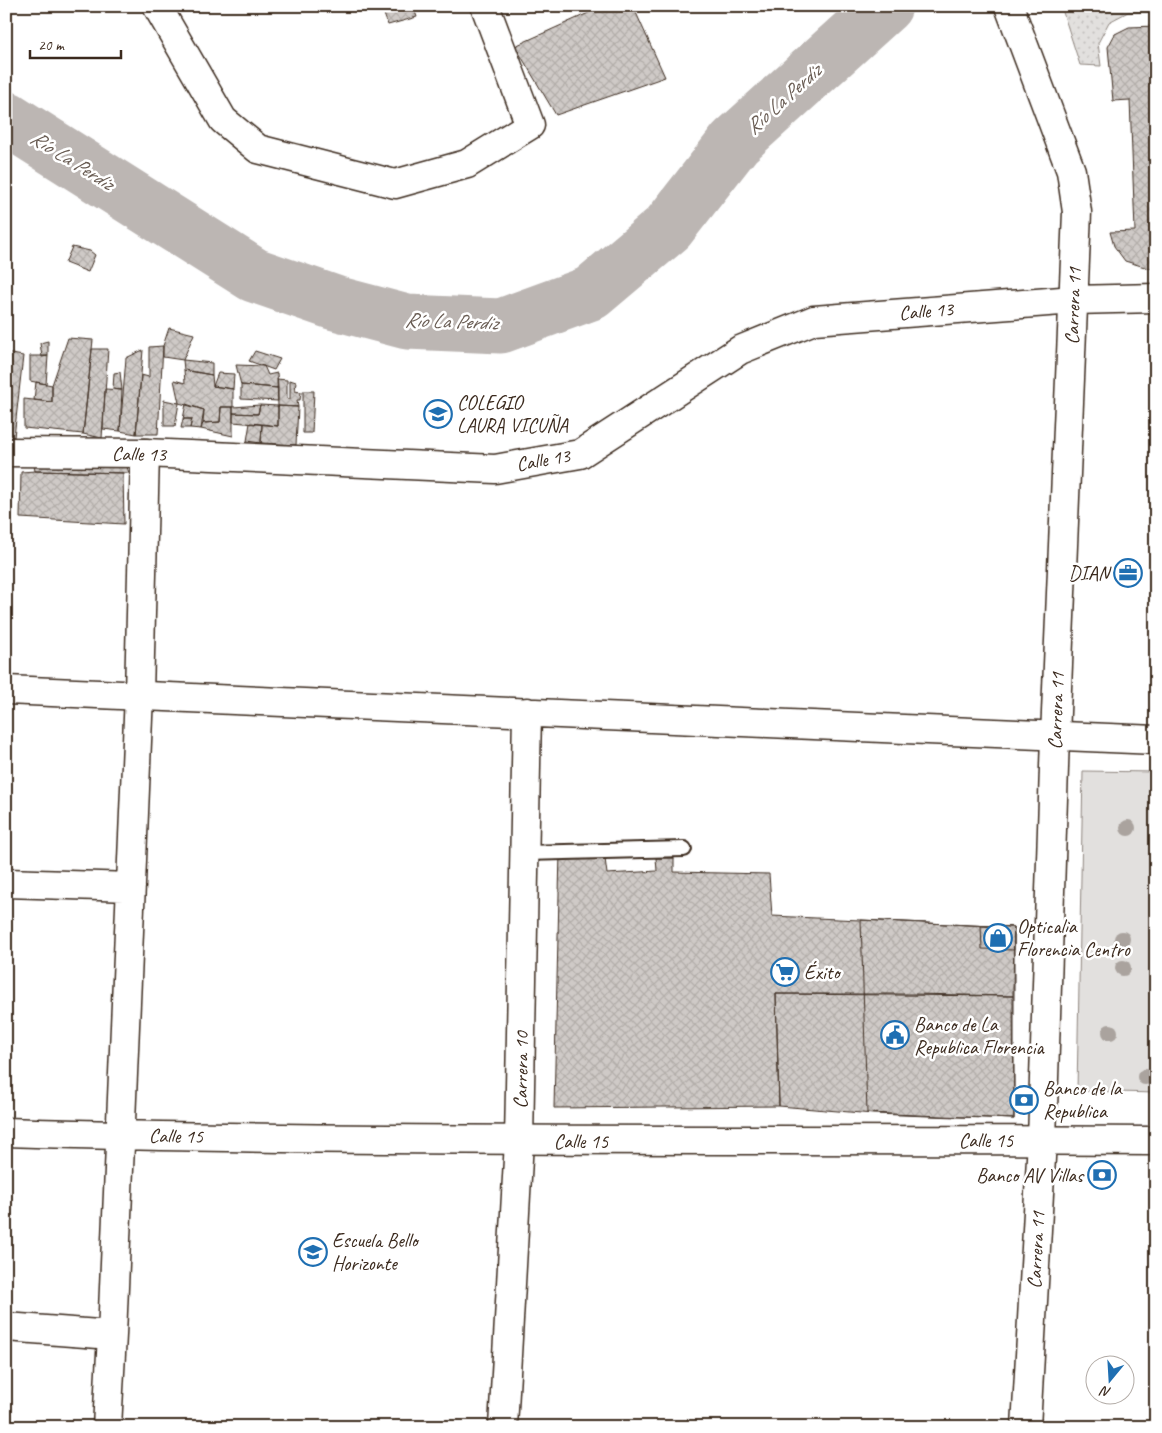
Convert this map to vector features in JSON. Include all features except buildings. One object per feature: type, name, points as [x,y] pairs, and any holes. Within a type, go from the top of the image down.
[{"type":"street","points":[[157,6],[223,120],[258,149],[395,184],[467,164],[530,125],[485,6]]},
{"type":"street","name":"Carrera 11","points":[[1009,6],[1071,171],[1077,212],[1055,736],[1042,1140],[1026,1427]]},
{"type":"street","name":"Calle 13","points":[[6,452],[145,453],[494,469],[580,454],[740,350],[814,320],[1074,300],[1156,298]]},
{"type":"street","points":[[107,1427],[139,694],[145,453]]},
{"type":"street","points":[[6,690],[139,694],[1156,740]]},
{"type":"street","name":"Carrera 10","points":[[503,1427],[519,1141],[527,712]]},
{"type":"street","points":[[6,883],[131,887]]},
{"type":"street","name":"Calle 15","points":[[6,1132],[120,1136],[519,1141],[1156,1141]]},
{"type":"street","points":[[6,1327],[112,1334]]},
{"type":"lane","points":[[525,853],[684,849]]},
{"type":"shaded area","points":[[1061,6],[1156,6],[1156,12],[1128,12],[1109,22],[1098,43],[1101,66],[1080,65]]},
{"type":"shaded area","points":[[1083,771],[1156,772],[1156,1093],[1077,1091]]},
{"type":"waterway","name":"Río La Perdiz","points":[[6,118],[254,275],[335,303],[407,322],[501,326],[591,293],[668,228],[735,142],[885,6]]},
{"type":"place","name":"COLEGIO LAURA VICUÑA","points":[[438,414]]},
{"type":"place","name":"DIAN","points":[[1128,573]]},
{"type":"place","name":"Opticalia Florencia Centro","points":[[998,938]]},
{"type":"place","name":"Éxito","points":[[785,972]]},
{"type":"place","name":"Banco de La Republica Florencia","points":[[895,1035]]},
{"type":"place","name":"Banco de la Republica","points":[[1024,1100]]},
{"type":"place","name":"Banco AV Villas","points":[[1102,1175]]},
{"type":"place","name":"Escuela Bello Horizonte","points":[[313,1252]]}]
